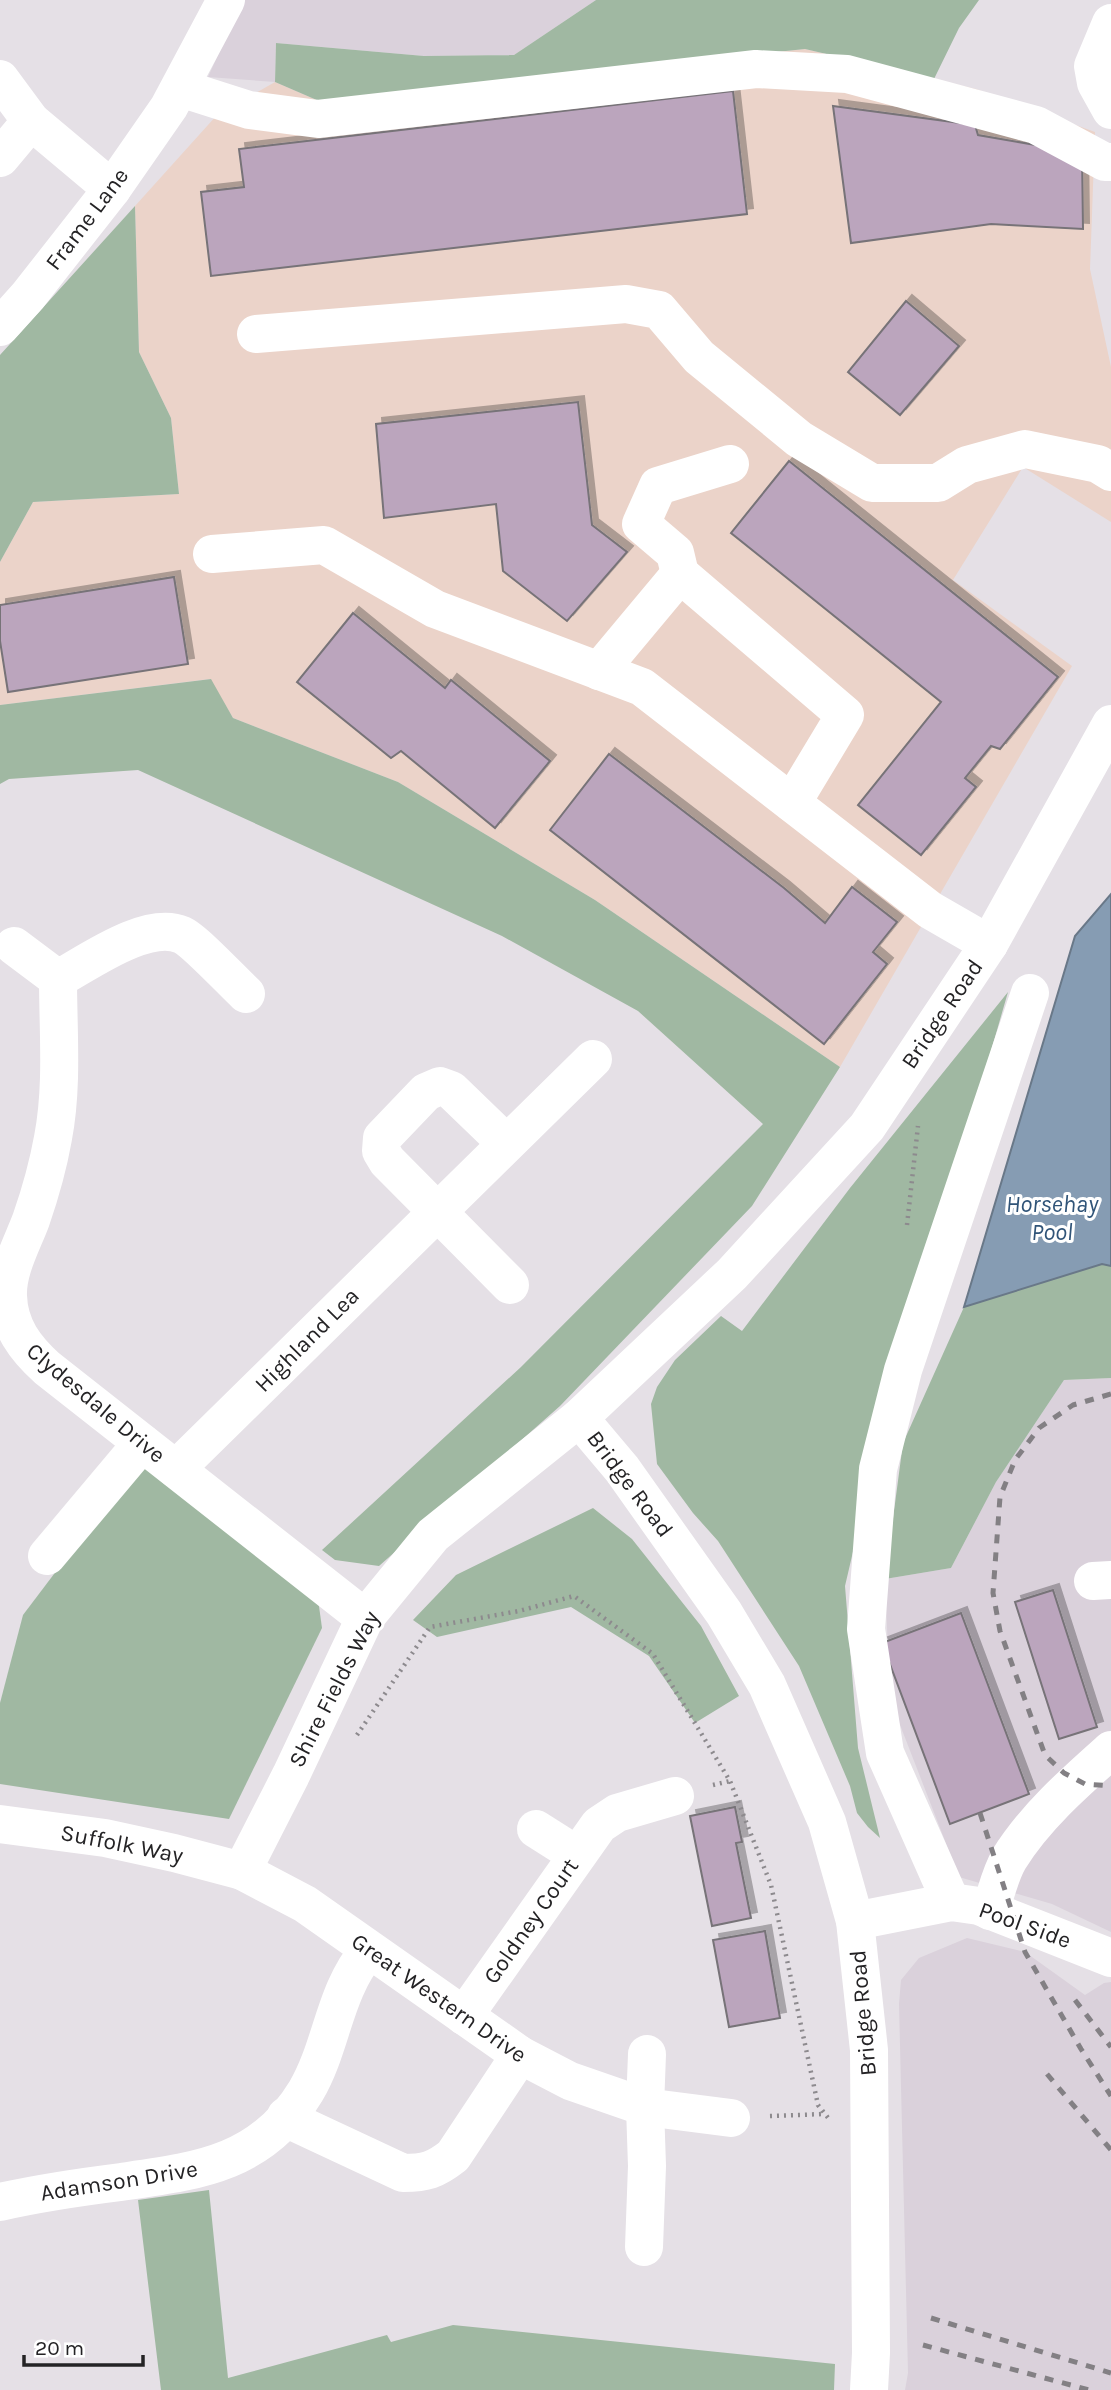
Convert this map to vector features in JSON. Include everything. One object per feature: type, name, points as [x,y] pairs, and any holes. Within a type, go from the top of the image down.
[{"type":"street","name":"Frame Lane","points":[[0,327],[28,296],[112,189],[175,98],[226,0]]},
{"type":"street","points":[[1111,23],[1093,66],[1096,83],[1111,110]]},
{"type":"street","points":[[175,98],[318,119],[756,69],[847,74],[1036,125],[1105,162],[1111,162]]},
{"type":"street","points":[[0,79],[31,121],[112,189]]},
{"type":"street","points":[[0,159],[31,121]]},
{"type":"street","points":[[256,334],[626,304],[659,310],[699,357],[789,430],[872,483],[938,483],[967,466],[1026,449],[1098,464],[1111,472]]},
{"type":"street","points":[[730,464],[658,486],[641,524],[675,553],[680,574],[845,715],[792,803]]},
{"type":"street","points":[[212,554],[324,545],[435,609],[642,687],[930,910],[989,944]]},
{"type":"street","points":[[599,671],[680,574]]},
{"type":"street","name":"Bridge Road","points":[[869,2390],[869,2049],[855,1921],[827,1822],[767,1685],[717,1602],[622,1469],[579,1418],[732,1274],[867,1128],[989,944],[1111,724]]},
{"type":"street","points":[[14,946],[58,979],[131,939],[165,931],[184,936],[246,994]]},
{"type":"street","name":"Clydesdale Drive","points":[[58,979],[58,1098],[54,1138],[31,1219],[10,1274],[7,1293],[9,1313],[23,1343],[33,1355],[142,1443],[365,1618]]},
{"type":"street","points":[[951,1902],[885,1753],[866,1629],[875,1497],[878,1469],[903,1370],[1030,993]]},
{"type":"street","name":"Highland Lea","points":[[176,1469],[593,1059]]},
{"type":"street","points":[[506,1143],[451,1090],[440,1086],[426,1092],[382,1138],[381,1151],[387,1161],[510,1285]]},
{"type":"street","name":"Shire Fields Way","points":[[242,1871],[365,1618],[433,1535],[579,1418]]},
{"type":"street","points":[[47,1556],[142,1443]]},
{"type":"street","points":[[990,1911],[1008,1860],[1039,1820],[1077,1780],[1111,1750]]},
{"type":"street","points":[[536,1829],[588,1840],[617,1813],[675,1796]]},
{"type":"street","name":"Suffolk Way","points":[[0,1824],[105,1838],[242,1871]]},
{"type":"street","name":"Goldney Court","points":[[464,2016],[588,1840]]},
{"type":"street","name":"Great Western Drive","points":[[242,1871],[305,1904],[520,2055],[570,2081],[645,2107],[731,2118]]},
{"type":"street","name":"Pool Side","points":[[855,1921],[951,1902],[979,1906],[1111,1958]]},
{"type":"street","name":"Adamson Drive","points":[[0,2202],[38,2193],[189,2172],[236,2156],[257,2142],[286,2116],[305,2092],[319,2066],[340,1997],[357,1964],[369,1950]]},
{"type":"street","points":[[644,2247],[647,2054]]},
{"type":"street","points":[[286,2116],[403,2173],[421,2173],[438,2168],[453,2156],[520,2055]]},
{"type":"path","points":[[731,2118],[825,2114]]},
{"type":"shaded area","points":[[243,0],[596,0],[514,55],[424,56],[276,43],[275,82],[208,77]]},
{"type":"shaded area","points":[[805,49],[976,89],[1095,132],[1090,269],[1111,367],[1111,522],[1023,467],[953,580],[1072,666],[840,1067],[595,900],[398,782],[233,718],[210,679],[0,705],[0,562],[33,502],[179,494],[171,418],[139,352],[135,206],[217,115],[275,82],[319,101]]},
{"type":"shaded area","points":[[1111,1378],[1111,1932],[1052,1904],[959,1877],[890,1699],[885,1579],[951,1568],[996,1482],[1064,1380]]},
{"type":"shaded area","points":[[967,1938],[1025,1952],[1085,1995],[1104,1983],[1111,1982],[1111,2390],[905,2390],[908,2373],[899,2004],[901,1980],[919,1958]]},
{"type":"green space","points":[[596,0],[979,0],[959,28],[934,79],[805,49],[319,101],[275,82],[276,43],[424,56],[514,55]]},
{"type":"green space","points":[[135,206],[139,352],[171,418],[179,494],[33,502],[0,562],[0,355]]},
{"type":"green space","points":[[211,679],[233,718],[398,782],[595,900],[840,1067],[752,1206],[560,1406],[379,1566],[335,1560],[322,1550],[521,1367],[763,1124],[638,1011],[502,936],[138,770],[9,779],[0,784],[0,705]]},
{"type":"green space","points":[[1008,992],[880,1436],[845,1586],[858,1748],[880,1838],[857,1813],[850,1786],[799,1666],[718,1541],[693,1513],[657,1464],[651,1404],[657,1387],[675,1360],[721,1316],[742,1331],[850,1188]]},
{"type":"green space","points":[[1102,1264],[1111,1266],[1111,1378],[1064,1380],[996,1482],[951,1568],[885,1579],[903,1443],[964,1307]]},
{"type":"green space","points":[[138,1463],[318,1599],[322,1628],[229,1819],[0,1784],[0,1703],[23,1615]]},
{"type":"green space","points":[[593,1508],[632,1539],[701,1626],[739,1696],[695,1723],[649,1656],[571,1607],[437,1637],[413,1620],[456,1575]]},
{"type":"green space","points":[[209,2190],[228,2378],[387,2335],[391,2342],[453,2325],[835,2364],[834,2390],[161,2390],[138,2200]]},
{"type":"water","name":"Horsehay Pool","points":[[1111,894],[1111,1266],[1102,1264],[964,1307],[1075,936]]},
{"type":"building","points":[[733,91],[747,214],[211,276],[201,192],[244,187],[239,149]]},
{"type":"building","points":[[833,106],[975,125],[978,135],[1082,153],[1083,229],[991,224],[851,243]]},
{"type":"building","points":[[906,301],[959,346],[900,415],[848,372]]},
{"type":"building","points":[[578,402],[592,525],[627,552],[567,621],[503,571],[496,504],[384,518],[376,424]]},
{"type":"building","points":[[789,461],[1058,677],[1000,749],[991,746],[965,778],[976,787],[921,855],[858,805],[941,702],[731,533]]},
{"type":"building","points":[[174,577],[188,664],[8,692],[0,641],[0,605]]},
{"type":"building","points":[[353,613],[445,688],[451,680],[550,761],[495,828],[401,751],[391,758],[297,682]]},
{"type":"building","points":[[609,754],[784,888],[825,923],[852,887],[897,922],[873,952],[887,964],[824,1044],[550,830]]},
{"type":"building","points":[[1053,1590],[1097,1727],[1059,1739],[1015,1602]]},
{"type":"building","points":[[961,1613],[1029,1794],[950,1824],[882,1643]]},
{"type":"building","points":[[735,1807],[742,1842],[736,1843],[751,1918],[712,1926],[690,1816]]},
{"type":"building","points":[[765,1931],[780,2018],[729,2027],[713,1940]]},
{"type":"railway","points":[[1111,1394],[1073,1405],[1039,1428],[1015,1460],[1000,1497],[993,1593],[1000,1631],[1045,1755],[1064,1773],[1085,1784],[1111,1786]]},
{"type":"railway","points":[[980,1813],[1025,1952],[1111,2096]]},
{"type":"railway","points":[[1075,2000],[1111,2047]]},
{"type":"railway","points":[[1047,2074],[1111,2150]]},
{"type":"railway","points":[[931,2318],[1111,2373]]},
{"type":"railway","points":[[923,2345],[1089,2390]]}]
